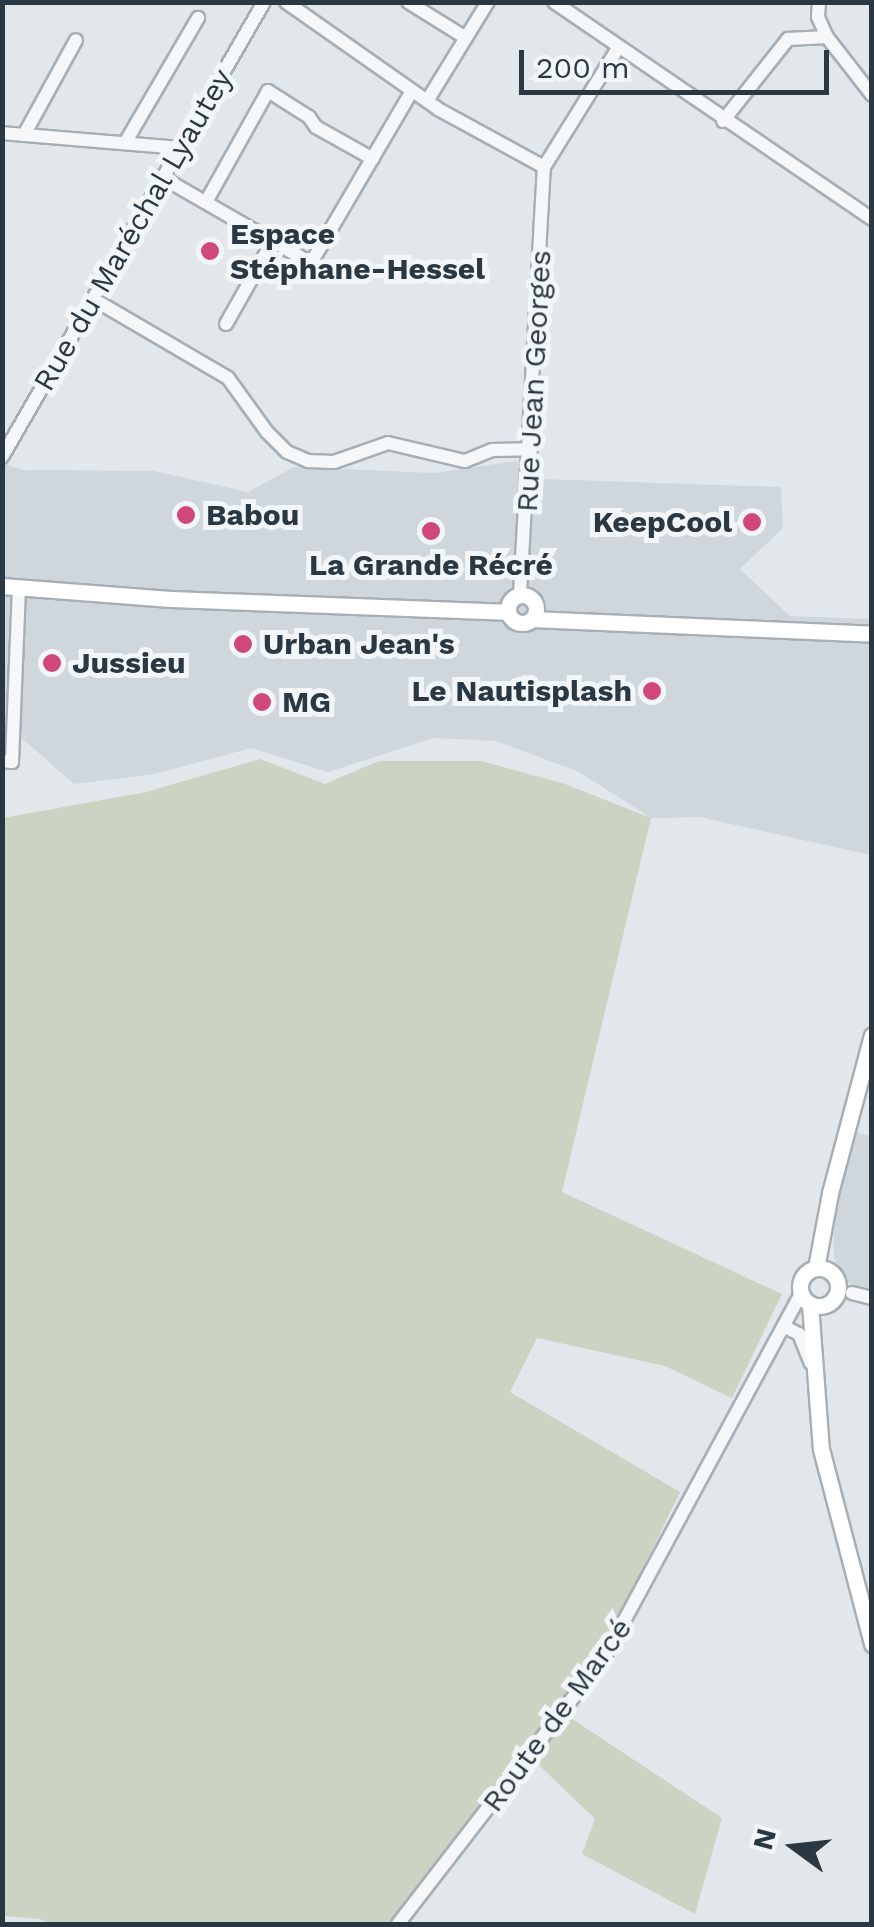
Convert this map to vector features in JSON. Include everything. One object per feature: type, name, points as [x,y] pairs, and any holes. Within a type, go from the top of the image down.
[{"type":"main road","points":[[11,589],[508,612],[521,623],[534,611]]},
{"type":"main road","points":[[508,612],[512,599],[520,594],[534,611],[556,618],[872,634]]},
{"type":"main road","points":[[835,1282],[826,1218],[872,1035]]},
{"type":"main road","points":[[835,1282],[802,1278],[810,1302],[812,1369],[821,1449],[872,1644]]},
{"type":"main road","points":[[810,1302],[835,1282]]},
{"type":"street","name":"Rue du Maréchal Lyautey","points":[[4,449],[264,2]]},
{"type":"street","points":[[286,2],[427,101],[544,167],[618,48]]},
{"type":"street","points":[[408,2],[466,38]]},
{"type":"street","points":[[427,101],[488,2]]},
{"type":"street","points":[[554,2],[723,121],[872,218]]},
{"type":"street","points":[[819,2],[818,18],[827,37],[872,94]]},
{"type":"street","points":[[124,143],[198,18]]},
{"type":"street","points":[[723,121],[788,39],[827,37]]},
{"type":"street","points":[[24,135],[76,40]]},
{"type":"street","points":[[163,178],[312,263],[412,91]]},
{"type":"street","points":[[206,202],[268,92],[308,117],[316,127],[373,158]]},
{"type":"street","points":[[2,134],[180,148]]},
{"type":"street","name":"Rue Jean Georges","points":[[520,594],[544,167]]},
{"type":"street","points":[[226,324],[273,241]]},
{"type":"street","points":[[93,300],[228,378],[286,452],[308,461],[334,462],[388,442],[465,461],[492,450],[531,449]]},
{"type":"street","points":[[2,761],[12,762],[11,589]]},
{"type":"street","points":[[835,1282],[872,1298]]},
{"type":"street","name":"Route de Marcé","points":[[398,1924],[606,1656],[782,1330],[810,1302]]},
{"type":"street","points":[[782,1330],[799,1334],[812,1369]]},
{"type":"shaded area","points":[[517,461],[542,479],[781,487],[783,528],[740,569],[790,616],[871,619],[871,855],[699,817],[651,818],[579,772],[496,741],[434,738],[328,772],[251,748],[155,774],[74,784],[25,741],[3,738],[2,463],[22,470],[154,471],[248,492],[294,467],[434,473]]},
{"type":"shaded area","points":[[855,1132],[871,1136],[871,1294],[844,1281],[834,1258],[833,1209]]},
{"type":"green space","points":[[260,759],[325,784],[379,761],[482,761],[565,784],[651,818],[562,1192],[782,1294],[732,1398],[665,1366],[537,1338],[510,1392],[680,1492],[613,1630],[557,1709],[722,1818],[695,1914],[582,1854],[595,1819],[522,1749],[389,1924],[49,1924],[40,1919],[3,1916],[3,818],[146,792]]},
{"type":"place","name":"Espace Stéphane-Hessel","points":[[210,251]]},
{"type":"place","name":"Babou","points":[[186,515]]},
{"type":"place","name":"KeepCool","points":[[752,522]]},
{"type":"place","name":"La Grande Récré","points":[[431,531]]},
{"type":"place","name":"Urban Jean's","points":[[243,644]]},
{"type":"place","name":"Jussieu","points":[[52,663]]},
{"type":"place","name":"Le Nautisplash","points":[[652,691]]},
{"type":"place","name":"MG","points":[[262,702]]}]
